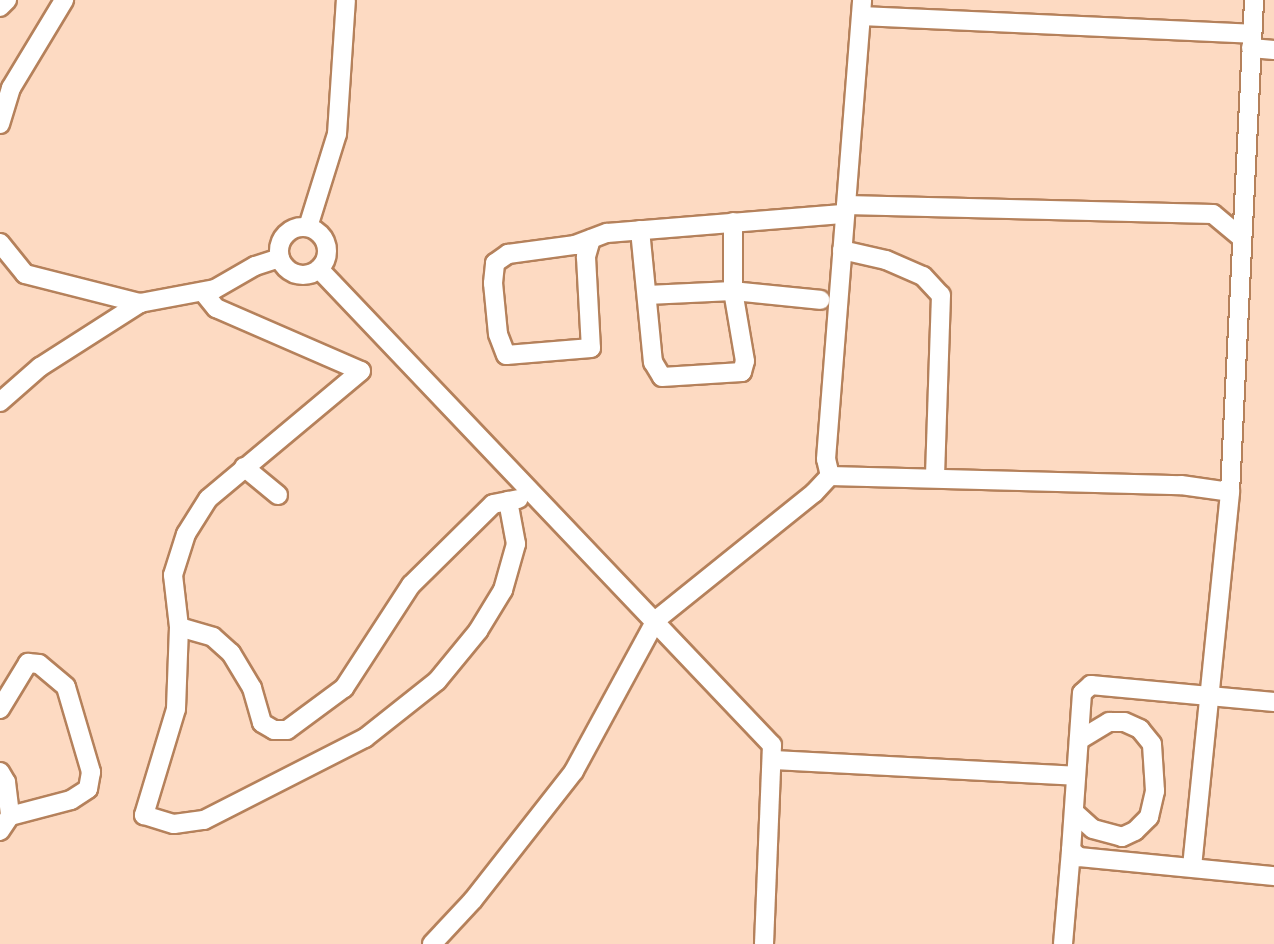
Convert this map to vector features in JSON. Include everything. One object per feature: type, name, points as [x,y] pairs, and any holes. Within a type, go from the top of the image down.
[{"type":"street","points":[[0,7],[7,0]]},
{"type":"street","points":[[0,124],[11,88],[64,0]]},
{"type":"street","points":[[308,227],[337,134],[346,0]]},
{"type":"street","points":[[1192,867],[1230,492],[1254,0]]},
{"type":"street","points":[[830,476],[826,459],[861,8],[1252,41],[1274,50]]},
{"type":"street","points":[[591,239],[586,257],[591,348],[506,355],[498,334],[495,263],[508,254],[640,230],[845,210],[1214,214],[1244,196]]},
{"type":"street","points":[[1214,214],[1242,238]]},
{"type":"street","points":[[640,230],[653,362],[662,377],[742,372],[745,362],[733,292],[733,222]]},
{"type":"street","points":[[308,227],[320,233],[327,244],[326,258],[319,269],[307,275],[293,273],[280,258],[283,237],[294,228],[308,227]]},
{"type":"street","points":[[0,243],[24,274],[140,303]]},
{"type":"street","points":[[842,250],[886,260],[923,276],[941,295],[936,477]]},
{"type":"street","points":[[0,402],[40,367],[140,303],[203,292],[280,258]]},
{"type":"street","points":[[319,269],[758,725],[772,745],[764,944]]},
{"type":"street","points":[[203,292],[216,308],[360,371],[208,499],[186,534],[173,575],[179,627],[176,709],[144,815],[174,824],[204,820],[365,738],[436,681],[478,631],[503,590],[516,544],[508,501]]},
{"type":"street","points":[[647,295],[733,292],[820,300]]},
{"type":"street","points":[[244,467],[278,495]]},
{"type":"street","points":[[432,944],[505,861],[574,771],[656,620],[830,476],[1181,486],[1230,492]]},
{"type":"street","points":[[179,627],[213,637],[231,653],[252,688],[262,723],[287,730],[344,688],[411,585],[493,504],[536,496]]},
{"type":"street","points":[[0,709],[28,663],[38,664],[66,688],[90,772],[88,789],[72,800],[5,824],[6,782],[0,772]]},
{"type":"street","points":[[1063,944],[1082,693],[1091,684],[1274,702]]},
{"type":"street","points":[[1074,812],[1093,830],[1122,837],[1136,831],[1149,816],[1154,791],[1152,744],[1140,729],[1109,722],[1079,740]]},
{"type":"street","points":[[773,760],[1076,776]]},
{"type":"street","points":[[1072,850],[1079,857],[1274,876]]}]
